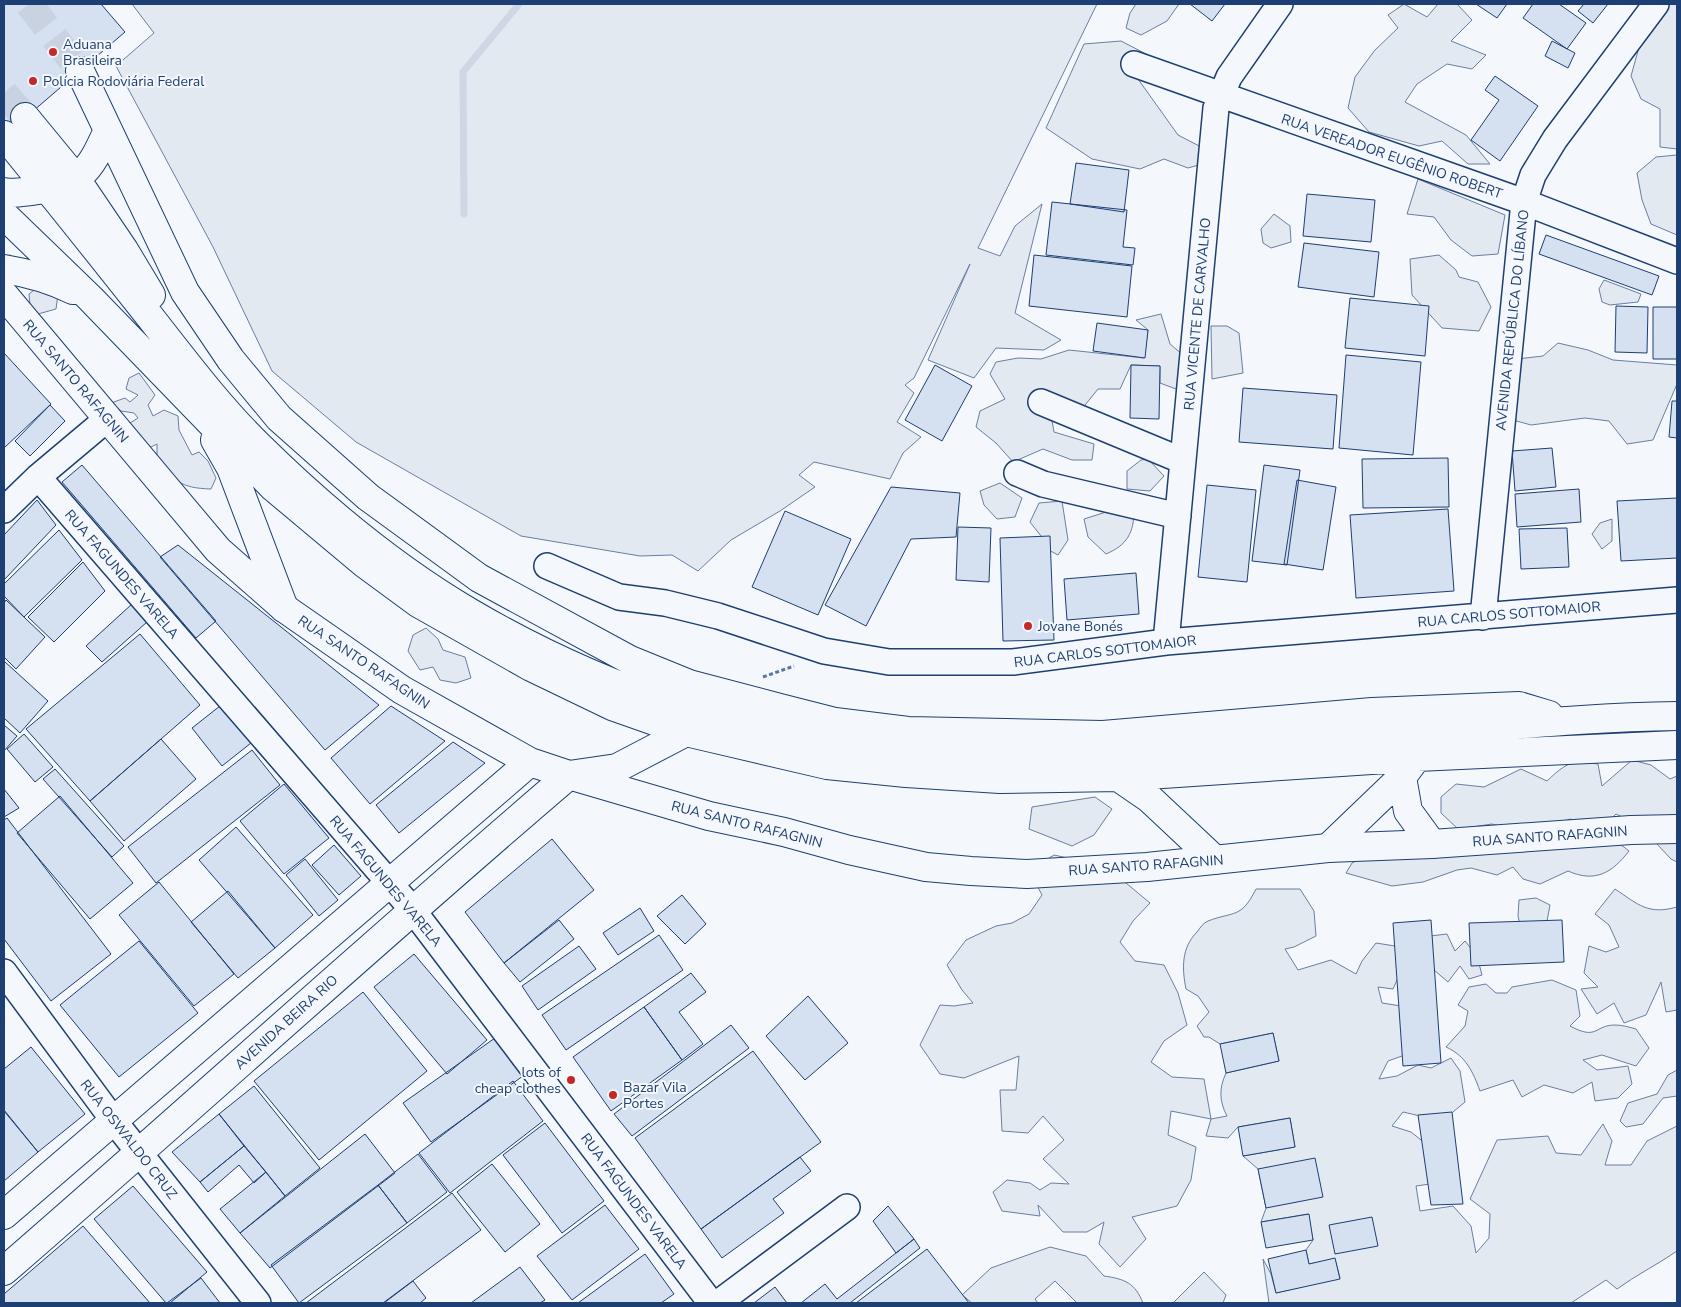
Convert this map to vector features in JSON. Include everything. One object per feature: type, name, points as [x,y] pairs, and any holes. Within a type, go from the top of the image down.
[{"type":"main road","points":[[80,71],[185,292],[231,360],[279,418],[368,497],[479,578],[630,660],[689,684],[835,722],[908,731],[1103,735],[1372,712],[1519,706],[1570,721]]},
{"type":"main road","points":[[25,117],[76,179],[124,250],[199,396],[231,468],[284,608]]},
{"type":"main road","points":[[4,192],[48,189],[76,179],[94,161],[108,130]]},
{"type":"main road","points":[[4,135],[48,189],[199,396],[273,487],[364,564],[418,603],[531,667],[604,702],[686,732],[827,765],[906,774],[1000,780],[1410,767],[1677,745]]},
{"type":"main road","points":[[4,215],[90,298],[199,396],[255,443],[312,496],[408,572],[470,612],[541,650],[623,688],[753,728],[834,745],[905,753],[994,756],[1105,754],[1293,743],[1570,721],[1677,716]]},
{"type":"main road","points":[[4,269],[30,273],[54,280],[90,298]]},
{"type":"main road","name":"RUA SANTO RAFAGNIN","points":[[4,295],[218,550],[284,608],[402,690],[530,762],[569,776],[709,816],[926,867],[1027,874],[1215,860],[1328,848],[1432,844],[1631,830],[1677,830]]},
{"type":"main road","points":[[569,776],[617,768],[686,732]]},
{"type":"main road","points":[[4,1215],[530,762]]},
{"type":"main road","points":[[1410,767],[1408,811],[1432,844]]},
{"type":"main road","points":[[1328,848],[1410,767]]},
{"type":"main road","name":"AVENIDA BEIRA RIO","points":[[4,1271],[140,1153],[412,909],[569,776]]},
{"type":"main road","points":[[1118,777],[1150,799],[1215,860]]},
{"type":"street","name":"RUA VICENTE DE CARVALHO","points":[[1166,642],[1215,118],[1220,95],[1229,77],[1280,4]]},
{"type":"street","name":"AVENIDA REPÚBLICA DO LÍBANO","points":[[1484,617],[1524,202],[1533,175],[1555,139],[1656,4]]},
{"type":"street","name":"RUA VEREADOR EUGÊNIO ROBERT","points":[[1134,64],[1524,202],[1677,262]]},
{"type":"street","points":[[1041,402],[1183,461]]},
{"type":"street","points":[[4,510],[38,477],[107,419]]},
{"type":"street","points":[[1017,473],[1043,484],[1178,516]]},
{"type":"street","name":"RUA FAGUNDES VARELA","points":[[38,477],[412,909],[711,1303]]},
{"type":"street","name":"RUA CARLOS SOTTOMAIOR","points":[[547,566],[619,597],[665,603],[718,616],[824,651],[888,662],[1013,662],[1166,642],[1677,600]]},
{"type":"street","name":"RUA OSWALDO CRUZ","points":[[4,972],[114,1122],[258,1303]]},
{"type":"street","points":[[718,1303],[847,1207]]},
{"type":"path","points":[[724,692],[781,672],[824,651]]},
{"type":"shaded area","points":[[132,4],[1097,4],[978,248],[1000,256],[1015,226],[1042,204],[1015,313],[1061,340],[1044,350],[996,348],[974,378],[928,360],[970,264],[914,378],[905,385],[914,393],[897,422],[921,437],[903,453],[890,479],[814,462],[799,475],[815,487],[780,511],[731,540],[698,571],[672,555],[640,556],[521,536],[356,442],[272,371],[213,247],[116,66],[154,33]]},
{"type":"shaded area","points":[[1136,4],[1179,4],[1167,21],[1141,35],[1126,28],[1130,13]]},
{"type":"shaded area","points":[[1404,4],[1427,17],[1438,4],[1457,4],[1472,20],[1451,41],[1486,55],[1472,69],[1447,64],[1417,84],[1405,102],[1466,135],[1490,164],[1468,164],[1442,141],[1419,146],[1369,132],[1348,108],[1355,77],[1375,50],[1398,28],[1388,15]]},
{"type":"shaded area","points":[[1653,4],[1677,4],[1677,149],[1660,147],[1660,109],[1641,99],[1631,76],[1648,15]]},
{"type":"shaded area","points":[[1121,41],[1148,55],[1138,79],[1178,135],[1205,149],[1206,163],[1188,168],[1164,159],[1140,169],[1092,159],[1046,128],[1084,44]]},
{"type":"shaded area","points":[[1677,155],[1677,235],[1651,224],[1642,200],[1637,173],[1656,157]]},
{"type":"shaded area","points":[[1418,179],[1505,215],[1498,254],[1472,256],[1451,240],[1434,217],[1407,214]]},
{"type":"shaded area","points":[[1274,214],[1290,226],[1291,242],[1271,248],[1263,243],[1261,229]]},
{"type":"shaded area","points":[[1439,255],[1456,270],[1459,277],[1478,282],[1491,307],[1479,331],[1442,328],[1412,295],[1410,259]]},
{"type":"shaded area","points":[[1604,280],[1641,294],[1638,302],[1610,305],[1602,302],[1599,289]]},
{"type":"shaded area","points":[[39,286],[58,294],[56,309],[38,314],[30,305],[29,294]]},
{"type":"shaded area","points":[[1161,314],[1170,344],[1183,355],[1190,375],[1176,389],[1160,383],[1160,366],[1131,365],[1120,389],[1098,389],[1077,415],[1050,409],[1054,432],[1094,444],[1092,460],[1072,460],[1043,449],[1013,462],[996,443],[976,427],[980,411],[1005,399],[990,374],[996,362],[1018,358],[1041,359],[1069,350],[1144,358],[1148,330],[1136,320]]},
{"type":"shaded area","points":[[1211,326],[1227,326],[1239,333],[1243,373],[1212,379]]},
{"type":"shaded area","points":[[1558,343],[1588,350],[1613,360],[1677,365],[1677,384],[1653,440],[1627,444],[1609,421],[1585,418],[1531,425],[1513,420],[1517,359],[1543,356]]},
{"type":"shaded area","points":[[139,373],[155,395],[148,405],[153,416],[164,410],[178,416],[179,430],[192,455],[199,452],[208,461],[216,478],[211,489],[185,485],[174,478],[157,459],[157,444],[149,448],[131,432],[130,423],[138,418],[134,413],[121,411],[111,403],[125,398],[130,402],[138,395],[126,389],[129,378]]},
{"type":"shaded area","points":[[1148,459],[1164,476],[1150,491],[1127,489],[1127,471],[1141,460]]},
{"type":"shaded area","points":[[1000,483],[1022,498],[1015,517],[997,519],[984,505],[980,491]]},
{"type":"shaded area","points":[[1062,501],[1068,540],[1058,555],[1041,546],[1041,536],[1030,522],[1039,503]]},
{"type":"shaded area","points":[[1134,510],[1131,532],[1119,547],[1106,554],[1088,537],[1084,519],[1106,512]]},
{"type":"shaded area","points":[[1612,519],[1612,541],[1602,549],[1592,534],[1600,523]]},
{"type":"shaded area","points":[[426,628],[438,639],[443,650],[465,657],[471,678],[456,683],[440,680],[433,667],[420,670],[408,651],[413,635]]},
{"type":"shaded area","points":[[1632,760],[1651,765],[1670,779],[1677,776],[1677,813],[1674,818],[1677,819],[1677,862],[1671,859],[1639,825],[1616,814],[1600,829],[1570,819],[1553,825],[1514,830],[1492,824],[1458,829],[1441,813],[1441,797],[1456,784],[1484,787],[1521,769],[1547,781],[1565,766],[1582,762],[1598,764],[1602,786]]},
{"type":"shaded area","points":[[1095,797],[1112,809],[1094,835],[1072,846],[1029,829],[1032,807]]},
{"type":"shaded area","points":[[1611,837],[1629,851],[1623,859],[1609,870],[1595,876],[1568,871],[1540,884],[1523,879],[1513,867],[1497,875],[1471,868],[1457,870],[1423,882],[1392,886],[1346,873],[1352,863],[1371,853]]},
{"type":"shaded area","points":[[1054,855],[1095,864],[1114,873],[1150,903],[1133,921],[1120,942],[1135,961],[1164,965],[1178,993],[1187,1025],[1164,1041],[1151,1062],[1172,1077],[1204,1079],[1211,1119],[1171,1111],[1168,1135],[1196,1147],[1191,1180],[1177,1206],[1132,1217],[1146,1239],[1120,1267],[1099,1244],[1104,1222],[1087,1232],[1063,1232],[1038,1205],[1040,1216],[1002,1211],[993,1192],[1007,1180],[1030,1183],[1040,1190],[1051,1183],[1069,1184],[1043,1159],[1064,1140],[1043,1116],[1028,1133],[1002,1131],[1000,1090],[1016,1090],[1019,1056],[964,1078],[940,1074],[920,1045],[940,1005],[954,1006],[973,1003],[962,990],[947,965],[966,940],[996,926],[1012,923],[1029,914],[1042,895],[1029,870]]},
{"type":"shaded area","points":[[1256,889],[1300,889],[1314,911],[1316,936],[1294,947],[1285,949],[1298,970],[1331,960],[1356,974],[1362,961],[1376,943],[1395,946],[1402,969],[1393,989],[1378,987],[1382,1003],[1414,1008],[1427,1031],[1402,1056],[1388,1061],[1379,1079],[1397,1076],[1418,1065],[1431,1068],[1451,1058],[1460,1071],[1465,1102],[1442,1121],[1403,1112],[1392,1126],[1411,1132],[1430,1147],[1444,1182],[1416,1186],[1420,1211],[1453,1206],[1471,1226],[1476,1253],[1489,1238],[1490,1214],[1470,1199],[1497,1140],[1548,1136],[1556,1153],[1581,1155],[1603,1124],[1612,1141],[1605,1165],[1631,1165],[1647,1141],[1677,1126],[1677,1251],[1617,1289],[1606,1280],[1571,1303],[1269,1303],[1263,1259],[1271,1274],[1276,1293],[1340,1278],[1335,1259],[1309,1264],[1306,1250],[1313,1240],[1308,1214],[1261,1222],[1266,1208],[1258,1169],[1243,1156],[1295,1147],[1290,1118],[1238,1127],[1228,1138],[1206,1136],[1211,1119],[1227,1116],[1222,1105],[1221,1094],[1226,1073],[1279,1061],[1273,1033],[1220,1044],[1209,1037],[1204,1037],[1197,1026],[1209,1012],[1198,996],[1186,989],[1185,952],[1192,938],[1206,922],[1241,910],[1251,899]]},
{"type":"shaded area","points":[[1615,889],[1644,907],[1658,910],[1677,907],[1677,1010],[1666,1012],[1661,982],[1646,1015],[1624,1023],[1614,1003],[1597,1014],[1581,989],[1598,987],[1584,973],[1589,946],[1606,952],[1619,947],[1609,925],[1595,914]]},
{"type":"shaded area","points":[[1536,898],[1550,905],[1547,921],[1522,933],[1518,916],[1519,900]]},
{"type":"shaded area","points":[[1447,934],[1455,951],[1465,941],[1477,956],[1482,975],[1469,979],[1460,966],[1448,982],[1434,970],[1430,936]]},
{"type":"shaded area","points":[[1552,980],[1576,990],[1580,1016],[1570,1026],[1586,1032],[1615,1025],[1633,1028],[1636,1029],[1649,1048],[1636,1066],[1602,1055],[1583,1060],[1597,1070],[1628,1066],[1632,1084],[1618,1098],[1595,1101],[1592,1082],[1573,1093],[1544,1085],[1522,1097],[1513,1080],[1480,1091],[1468,1065],[1459,1055],[1446,1047],[1465,1026],[1468,1011],[1458,1005],[1469,987],[1486,984],[1496,993],[1507,993],[1512,987]]},
{"type":"shaded area","points":[[1677,1070],[1677,1096],[1663,1098],[1643,1124],[1626,1127],[1620,1121],[1628,1103],[1657,1094],[1668,1075]]},
{"type":"shaded area","points":[[1050,1247],[1086,1256],[1104,1276],[1118,1279],[1133,1286],[1143,1303],[1077,1303],[1055,1281],[1035,1299],[1038,1303],[972,1303],[962,1295],[991,1268]]},
{"type":"shaded area","points":[[1204,1272],[1226,1295],[1223,1303],[1173,1303]]},
{"type":"building","name":"Aduana Brasileira","points":[[4,4],[101,4],[125,32],[4,136]]},
{"type":"building","points":[[1190,4],[1225,4],[1212,21]]},
{"type":"building","points":[[1476,4],[1507,4],[1497,18]]},
{"type":"building","points":[[1533,4],[1559,4],[1586,23],[1567,49],[1523,18]]},
{"type":"building","points":[[1584,4],[1608,4],[1593,23],[1578,11]]},
{"type":"building","points":[[1552,41],[1575,53],[1568,68],[1545,56]]},
{"type":"building","points":[[1495,76],[1538,106],[1500,161],[1471,140],[1499,100],[1485,90]]},
{"type":"building","points":[[1076,163],[1129,170],[1124,212],[1070,204]]},
{"type":"building","points":[[1307,194],[1375,200],[1371,242],[1303,236]]},
{"type":"building","points":[[1052,202],[1127,210],[1123,247],[1135,248],[1133,265],[1046,255]]},
{"type":"building","points":[[1546,235],[1659,276],[1652,295],[1539,254]]},
{"type":"building","points":[[1304,243],[1379,252],[1374,297],[1298,287]]},
{"type":"building","points":[[1034,255],[1132,266],[1127,317],[1029,306]]},
{"type":"building","points":[[1350,298],[1429,306],[1425,356],[1345,348]]},
{"type":"building","points":[[1616,306],[1648,307],[1647,353],[1615,352]]},
{"type":"building","points":[[1653,307],[1677,307],[1677,359],[1653,359]]},
{"type":"building","points":[[1097,323],[1148,330],[1145,358],[1093,351]]},
{"type":"building","points":[[4,353],[51,404],[4,448]]},
{"type":"building","points":[[1346,355],[1421,362],[1413,455],[1339,448]]},
{"type":"building","points":[[935,365],[972,386],[942,441],[905,420]]},
{"type":"building","points":[[1131,365],[1160,366],[1159,419],[1130,418]]},
{"type":"building","points":[[1243,388],[1337,395],[1333,449],[1239,442]]},
{"type":"building","points":[[1672,401],[1677,401],[1677,438],[1669,437]]},
{"type":"building","points":[[50,405],[65,421],[30,456],[15,441]]},
{"type":"building","points":[[1552,448],[1556,487],[1515,491],[1512,451]]},
{"type":"building","points":[[1448,458],[1449,507],[1363,508],[1362,459]]},
{"type":"building","points":[[82,465],[216,621],[196,638],[62,482]]},
{"type":"building","points":[[1264,465],[1300,470],[1287,565],[1252,561]]},
{"type":"building","points":[[1297,480],[1336,487],[1323,570],[1284,564]]},
{"type":"building","points":[[1207,485],[1256,490],[1247,582],[1198,577]]},
{"type":"building","points":[[891,487],[960,493],[956,537],[911,539],[866,626],[825,605]]},
{"type":"building","points":[[1579,489],[1581,522],[1517,527],[1515,494]]},
{"type":"building","points":[[1677,498],[1677,558],[1621,561],[1617,501]]},
{"type":"building","points":[[37,500],[56,525],[4,580],[4,535]]},
{"type":"building","points":[[1448,509],[1454,591],[1356,598],[1350,515]]},
{"type":"building","points":[[785,511],[851,539],[818,615],[752,587]]},
{"type":"building","points":[[958,527],[991,528],[989,582],[956,580]]},
{"type":"building","points":[[1567,528],[1569,567],[1521,569],[1519,529]]},
{"type":"building","points":[[59,530],[82,560],[24,617],[4,596],[4,584]]},
{"type":"building","points":[[1050,536],[1054,640],[1003,641],[1000,538]]},
{"type":"building","points":[[178,545],[379,705],[325,750],[160,557]]},
{"type":"building","points":[[83,562],[105,591],[54,642],[28,617]]},
{"type":"building","points":[[1136,573],[1139,614],[1067,620],[1064,579]]},
{"type":"building","points":[[6,600],[45,637],[16,669],[4,657],[4,603]]},
{"type":"building","points":[[132,604],[147,622],[102,662],[86,646]]},
{"type":"building","points":[[140,634],[200,705],[90,801],[26,729]]},
{"type":"building","points":[[4,661],[48,701],[20,733],[4,718]]},
{"type":"building","points":[[220,706],[251,743],[222,766],[192,728]]},
{"type":"building","points":[[391,706],[445,741],[370,804],[331,758]]},
{"type":"building","points":[[4,725],[17,736],[4,751]]},
{"type":"building","points":[[24,734],[53,767],[35,782],[7,749]]},
{"type":"building","points":[[161,739],[196,779],[124,841],[90,801]]},
{"type":"building","points":[[453,742],[485,763],[399,833],[376,805]]},
{"type":"building","points":[[252,750],[280,785],[156,883],[128,847]]},
{"type":"building","points":[[55,769],[124,846],[112,857],[43,779]]},
{"type":"building","points":[[284,784],[329,838],[284,874],[240,821]]},
{"type":"building","points":[[4,789],[19,808],[4,817]]},
{"type":"building","points":[[60,796],[133,883],[90,919],[17,833]]},
{"type":"building","points":[[7,818],[111,954],[51,1001],[4,939],[4,820]]},
{"type":"building","points":[[236,827],[313,915],[275,948],[199,860]]},
{"type":"building","points":[[552,839],[594,890],[504,963],[465,912]]},
{"type":"building","points":[[334,845],[361,876],[339,895],[312,865]]},
{"type":"building","points":[[305,859],[338,900],[319,916],[286,875]]},
{"type":"building","points":[[159,882],[234,974],[194,1006],[119,915]]},
{"type":"building","points":[[228,891],[275,948],[238,978],[191,922]]},
{"type":"building","points":[[682,895],[706,924],[685,944],[657,916]]},
{"type":"building","points":[[640,908],[654,931],[618,955],[603,933]]},
{"type":"building","points":[[559,920],[574,939],[520,982],[504,963]]},
{"type":"building","points":[[1431,920],[1441,1063],[1403,1066],[1393,923]]},
{"type":"building","points":[[1562,920],[1564,962],[1471,966],[1469,923]]},
{"type":"building","points":[[659,935],[683,970],[566,1050],[542,1015]]},
{"type":"building","points":[[139,941],[198,1013],[119,1077],[60,1005]]},
{"type":"building","points":[[579,946],[596,969],[538,1010],[522,986]]},
{"type":"building","points":[[414,954],[487,1040],[447,1074],[374,987]]},
{"type":"building","points":[[691,973],[706,992],[679,1012],[703,1044],[682,1060],[644,1007]]},
{"type":"building","points":[[363,992],[427,1071],[319,1160],[254,1081]]},
{"type":"building","points":[[808,996],[848,1043],[805,1080],[766,1036]]},
{"type":"building","points":[[644,1007],[682,1060],[611,1111],[573,1057]]},
{"type":"building","points":[[731,1025],[749,1048],[632,1136],[614,1114]]},
{"type":"building","points":[[1273,1033],[1279,1061],[1226,1073],[1220,1044]]},
{"type":"building","points":[[495,1038],[523,1076],[431,1142],[403,1103]]},
{"type":"building","points":[[31,1047],[85,1114],[38,1152],[4,1110],[4,1069]]},
{"type":"building","points":[[753,1051],[821,1142],[701,1229],[635,1138]]},
{"type":"building","points":[[513,1081],[543,1121],[450,1193],[419,1153]]},
{"type":"building","points":[[254,1086],[320,1168],[285,1196],[219,1114]]},
{"type":"building","points":[[4,1111],[38,1152],[4,1181]]},
{"type":"building","points":[[1452,1112],[1463,1204],[1431,1205],[1418,1115]]},
{"type":"building","points":[[219,1114],[244,1146],[200,1182],[172,1152]]},
{"type":"building","points":[[1290,1118],[1295,1147],[1243,1156],[1238,1127]]},
{"type":"building","points":[[545,1123],[604,1201],[562,1233],[503,1155]]},
{"type":"building","points":[[365,1134],[395,1173],[270,1268],[240,1233]]},
{"type":"building","points":[[244,1146],[266,1172],[254,1183],[239,1165],[208,1192],[200,1182]]},
{"type":"building","points":[[418,1154],[447,1192],[407,1223],[378,1185]]},
{"type":"building","points":[[800,1157],[811,1171],[773,1199],[784,1213],[722,1258],[701,1229]]},
{"type":"building","points":[[1315,1158],[1323,1197],[1266,1208],[1258,1169]]},
{"type":"building","points":[[492,1164],[540,1224],[505,1252],[457,1192]]},
{"type":"building","points":[[266,1172],[285,1196],[240,1233],[220,1209]]},
{"type":"building","points":[[378,1185],[407,1223],[299,1303],[271,1265]]},
{"type":"building","points":[[133,1186],[207,1272],[170,1303],[166,1303],[94,1219]]},
{"type":"building","points":[[452,1193],[481,1230],[383,1303],[306,1303]]},
{"type":"building","points":[[605,1205],[639,1249],[572,1300],[537,1256]]},
{"type":"building","points":[[888,1206],[914,1239],[896,1253],[873,1221]]},
{"type":"building","points":[[1309,1214],[1313,1240],[1266,1248],[1261,1222]]},
{"type":"building","points":[[1372,1217],[1378,1246],[1335,1254],[1329,1225]]},
{"type":"building","points":[[83,1226],[150,1303],[4,1303],[4,1294]]},
{"type":"building","points":[[914,1239],[920,1248],[850,1303],[801,1303],[825,1284],[837,1299]]},
{"type":"building","points":[[927,1249],[969,1303],[856,1303]]},
{"type":"building","points":[[1306,1250],[1309,1264],[1335,1258],[1340,1279],[1276,1293],[1268,1259]]},
{"type":"building","points":[[645,1254],[674,1294],[661,1303],[578,1303]]},
{"type":"building","points":[[520,1267],[545,1300],[540,1303],[471,1303]]},
{"type":"building","points":[[201,1278],[220,1303],[167,1303]]},
{"type":"building","points":[[413,1281],[426,1298],[420,1303],[384,1303]]},
{"type":"building","points":[[775,1287],[787,1303],[754,1303]]},
{"type":"waterway","points":[[464,214],[463,72],[519,4]]},
{"type":"tunnel","points":[[29,4],[80,71]]},
{"type":"tunnel","points":[[4,93],[25,117]]},
{"type":"place","name":"Aduana Brasileira","points":[[53,52]]},
{"type":"place","name":"Polícia Rodoviária Federal","points":[[33,81]]},
{"type":"place","name":"Jovane Bonés","points":[[1028,626]]},
{"type":"place","name":"lots of cheap clothes","points":[[571,1080]]},
{"type":"place","name":"Bazar Vila Portes","points":[[613,1095]]}]
